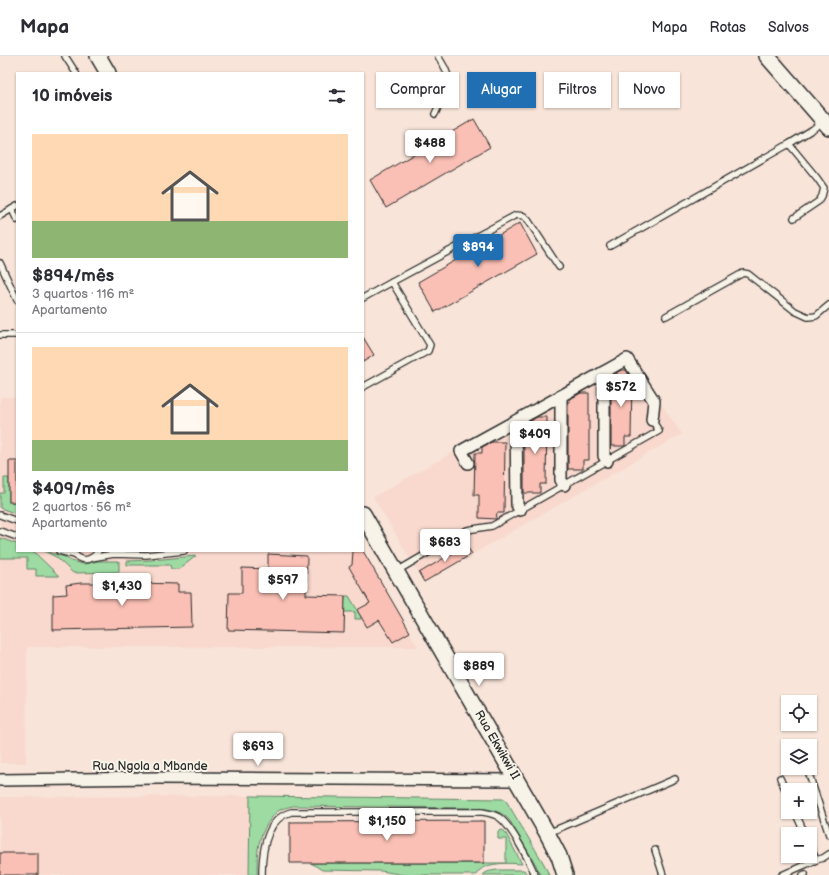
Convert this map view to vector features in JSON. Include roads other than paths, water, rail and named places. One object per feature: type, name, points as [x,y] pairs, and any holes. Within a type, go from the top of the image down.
[{"type":"street","points":[[98,56],[107,72]]},
{"type":"street","points":[[767,56],[826,124]]},
{"type":"street","points":[[468,463],[461,451],[627,358],[654,400],[652,420]]},
{"type":"street","points":[[604,372],[604,456],[607,461]]},
{"type":"street","points":[[561,396],[561,480],[564,485]]},
{"type":"street","points":[[516,421],[517,505],[520,510]]},
{"type":"street","name":"Rua Ekwikwi II","points":[[365,520],[547,833],[558,856],[564,875]]},
{"type":"street","name":"Rua Ngola a Mbande","points":[[0,780],[158,778],[517,780]]},
{"type":"lane","points":[[65,56],[75,72]]},
{"type":"lane","points":[[435,114],[450,81],[438,56]]},
{"type":"lane","points":[[610,246],[826,124]]},
{"type":"lane","points":[[790,144],[824,188],[819,201],[794,218]]},
{"type":"lane","points":[[0,216],[14,208]]},
{"type":"lane","points":[[364,297],[516,215],[524,216],[528,220],[559,267]]},
{"type":"lane","points":[[0,263],[16,298]]},
{"type":"lane","points":[[666,316],[743,273],[748,274],[795,311],[808,317],[816,316],[829,305]]},
{"type":"lane","points":[[364,386],[428,351],[430,345],[392,282]]},
{"type":"lane","points":[[0,336],[16,335]]},
{"type":"lane","points":[[396,571],[467,530],[492,526],[659,431],[652,420]]},
{"type":"lane","points":[[0,515],[16,521]]},
{"type":"lane","points":[[0,531],[16,537]]},
{"type":"lane","points":[[91,558],[95,556],[97,552]]},
{"type":"lane","points":[[73,553],[83,559],[114,554],[146,555],[174,552]]},
{"type":"lane","points":[[809,775],[829,834]]},
{"type":"lane","points":[[780,778],[782,783]]},
{"type":"lane","points":[[547,833],[676,779]]},
{"type":"lane","points":[[262,875],[262,851],[266,838],[278,818],[291,812],[482,812],[492,814],[500,818],[507,826],[532,867],[535,875]]},
{"type":"lane","points":[[655,850],[664,875]]},
{"type":"lane","points":[[817,860],[829,854]]},
{"type":"lane","points":[[782,875],[809,863]]}]
